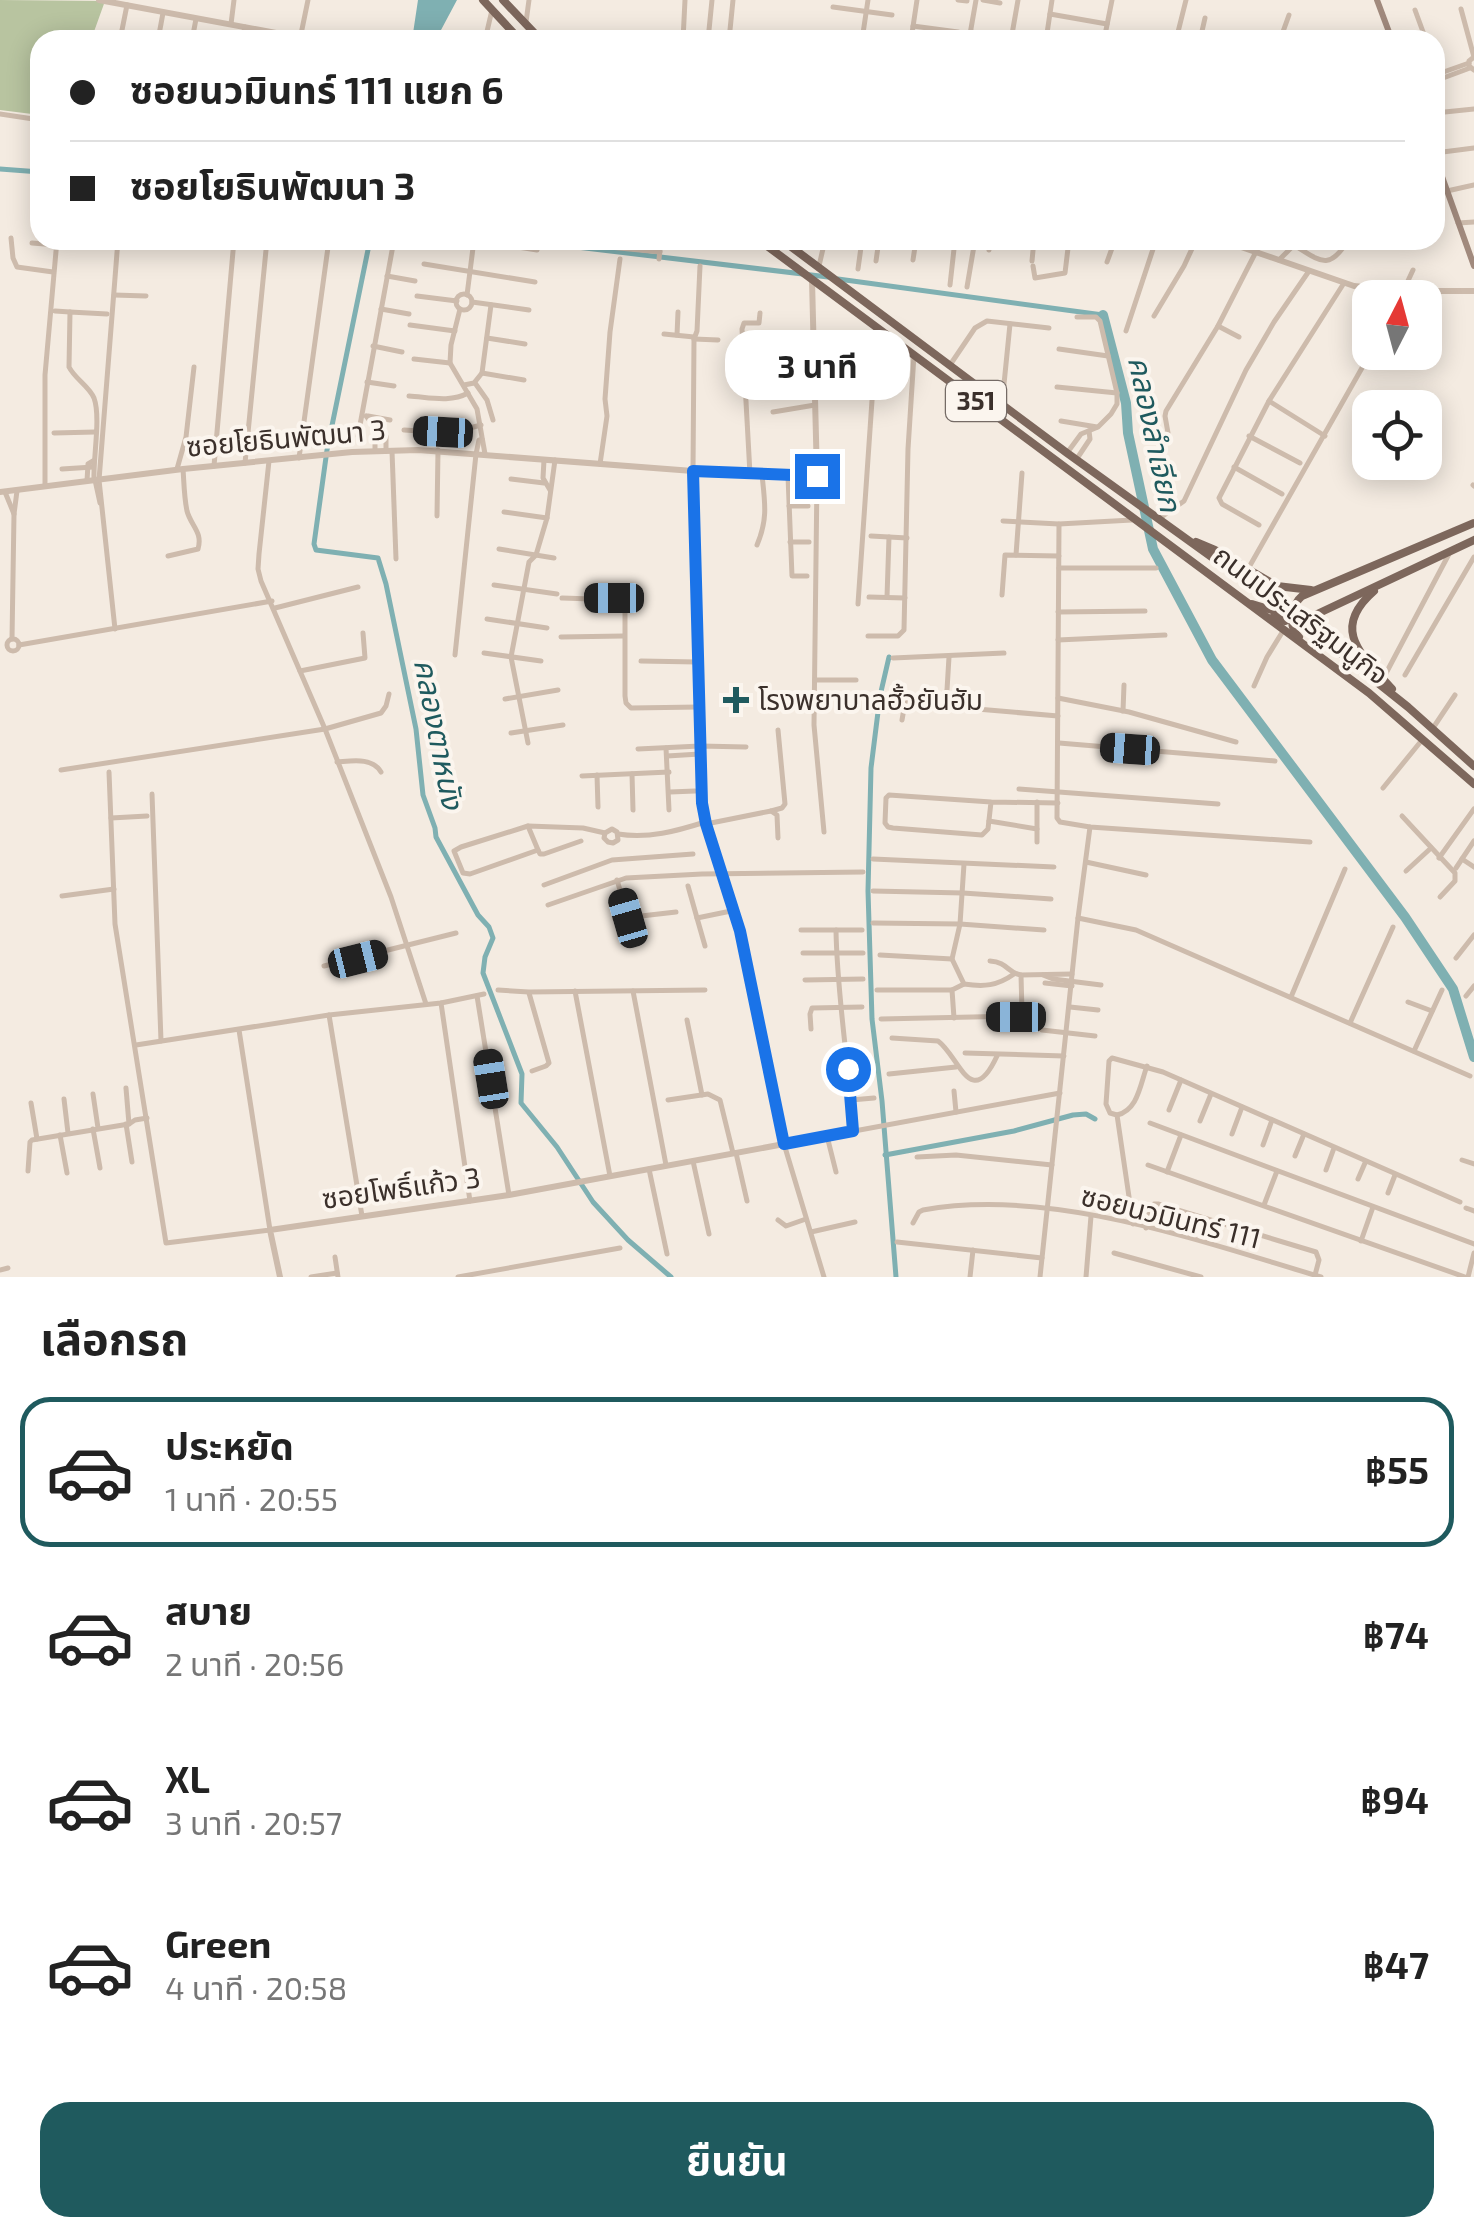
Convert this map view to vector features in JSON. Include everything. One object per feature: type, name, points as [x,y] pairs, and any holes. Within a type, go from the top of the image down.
[{"type":"main road","points":[[483,0],[511,30]]},
{"type":"main road","points":[[503,0],[532,30]]},
{"type":"main road","points":[[1376,0],[1388,30]]},
{"type":"main road","points":[[1445,184],[1458,223],[1471,246],[1474,266]]},
{"type":"main road","name":"ถนนประเสริฐมนูกิจ","points":[[772,250],[1369,693],[1474,784]]},
{"type":"main road","name":"ถนนประเสริฐมนูกิจ","points":[[795,250],[1076,460],[1296,617],[1474,766]]},
{"type":"main road","points":[[1296,617],[1293,609],[1297,600],[1474,523]]},
{"type":"main road","points":[[1182,536],[1216,550],[1277,586],[1325,588]]},
{"type":"main road","points":[[1262,615],[1280,621],[1315,615],[1450,552],[1473,547]]},
{"type":"main road","points":[[1364,571],[1359,578],[1365,586],[1381,584]]},
{"type":"main road","points":[[1381,584],[1357,608],[1351,630],[1358,650],[1408,708]]},
{"type":"main road","points":[[1238,596],[1296,617]]},
{"type":"main road","points":[[1296,617],[1293,632],[1334,668]]},
{"type":"main road","points":[[1319,653],[1327,642]]},
{"type":"street","points":[[99,0],[254,30]]},
{"type":"street","points":[[146,9],[149,0]]},
{"type":"street","points":[[232,24],[234,0]]},
{"type":"street","points":[[303,30],[308,0]]},
{"type":"street","points":[[526,24],[530,0]]},
{"type":"street","points":[[684,30],[685,0]]},
{"type":"street","points":[[709,30],[712,0]]},
{"type":"street","points":[[731,30],[733,0]]},
{"type":"street","points":[[863,30],[868,0]]},
{"type":"street","points":[[912,30],[917,0]]},
{"type":"street","points":[[958,0],[966,1]]},
{"type":"street","points":[[972,30],[980,0],[1000,3]]},
{"type":"street","points":[[1013,30],[1018,0]]},
{"type":"street","points":[[1048,30],[1052,0]]},
{"type":"street","points":[[1106,30],[1112,0]]},
{"type":"street","points":[[1178,30],[1186,0]]},
{"type":"street","points":[[122,30],[127,5]]},
{"type":"street","points":[[834,7],[892,15]]},
{"type":"street","points":[[1445,73],[1472,64],[1460,9]]},
{"type":"street","points":[[487,30],[492,10]]},
{"type":"street","points":[[1415,10],[1422,30]]},
{"type":"street","points":[[160,30],[163,13]]},
{"type":"street","points":[[1050,14],[1107,24]]},
{"type":"street","points":[[1283,30],[1288,15]]},
{"type":"street","points":[[1202,30],[1205,18]]},
{"type":"street","points":[[194,30],[196,19]]},
{"type":"street","points":[[913,26],[943,30]]},
{"type":"street","points":[[1445,112],[1474,109]]},
{"type":"street","points":[[0,114],[30,118]]},
{"type":"street","points":[[1445,153],[1474,148]]},
{"type":"street","points":[[1447,190],[1474,185]]},
{"type":"street","points":[[1458,223],[1474,222]]},
{"type":"street","points":[[11,238],[17,267],[54,272]]},
{"type":"street","points":[[44,487],[44,375],[56,250]]},
{"type":"street","points":[[94,480],[117,250]]},
{"type":"street","points":[[214,466],[233,250]]},
{"type":"street","points":[[245,463],[266,250]]},
{"type":"street","points":[[299,458],[328,250]]},
{"type":"street","points":[[358,436],[392,250]]},
{"type":"street","points":[[472,250],[467,295],[472,302],[529,310]]},
{"type":"street","points":[[619,250],[660,255],[661,250]]},
{"type":"street","points":[[818,267],[822,250]]},
{"type":"street","points":[[858,269],[861,250]]},
{"type":"street","points":[[876,261],[878,250]]},
{"type":"street","points":[[914,260],[915,250]]},
{"type":"street","points":[[950,285],[954,250]]},
{"type":"street","points":[[967,287],[973,250]]},
{"type":"street","points":[[1033,250],[1035,278],[1065,273],[1068,250]]},
{"type":"street","points":[[1108,262],[1112,250]]},
{"type":"street","points":[[1126,331],[1153,250]]},
{"type":"street","points":[[1154,316],[1191,250]]},
{"type":"street","points":[[1249,250],[1352,285]]},
{"type":"street","points":[[1168,433],[1166,411],[1258,250]]},
{"type":"street","points":[[1278,260],[1288,250]]},
{"type":"street","points":[[1306,250],[1328,262],[1341,250]]},
{"type":"street","points":[[600,464],[620,260]]},
{"type":"street","points":[[424,264],[535,282]]},
{"type":"street","points":[[700,266],[694,338],[693,471],[702,803],[744,948],[784,1144],[824,1277]]},
{"type":"street","points":[[1408,280],[1413,270]]},
{"type":"street","points":[[1156,517],[1184,501],[1246,370],[1309,272]]},
{"type":"street","points":[[387,276],[414,281]]},
{"type":"street","points":[[811,279],[817,476],[814,725],[824,832]]},
{"type":"street","points":[[1259,525],[1219,502],[1249,436],[1344,283]]},
{"type":"street","points":[[1442,292],[1474,290]]},
{"type":"street","points":[[114,295],[146,296]]},
{"type":"street","points":[[456,301],[467,295]]},
{"type":"street","points":[[417,296],[456,301]]},
{"type":"street","points":[[455,655],[480,454],[485,446],[477,409],[450,363],[460,309],[456,301]]},
{"type":"street","points":[[460,309],[469,309],[472,302]]},
{"type":"street","points":[[462,386],[474,383],[482,372],[491,305]]},
{"type":"street","points":[[381,309],[409,314]]},
{"type":"street","points":[[55,311],[107,314]]},
{"type":"street","points":[[70,312],[68,367],[94,398],[91,465],[100,503],[115,628]]},
{"type":"street","points":[[677,335],[678,312]]},
{"type":"street","points":[[750,474],[742,329],[744,323],[759,323],[760,313]]},
{"type":"street","points":[[1067,453],[1081,434],[1098,427],[1117,404],[1098,319],[1077,317]]},
{"type":"street","points":[[950,364],[981,323],[1049,328]]},
{"type":"street","points":[[1002,404],[1010,324]]},
{"type":"street","points":[[410,325],[455,331]]},
{"type":"street","points":[[1218,326],[1239,337]]},
{"type":"street","points":[[858,604],[877,328]]},
{"type":"street","points":[[664,334],[718,340]]},
{"type":"street","points":[[486,338],[525,344]]},
{"type":"street","points":[[373,346],[402,352]]},
{"type":"street","points":[[1059,349],[1108,356]]},
{"type":"street","points":[[868,636],[902,634],[914,355]]},
{"type":"street","points":[[414,359],[450,363]]},
{"type":"street","points":[[168,556],[198,549],[201,537],[188,512],[180,469],[194,367]]},
{"type":"street","points":[[1248,569],[1361,370]]},
{"type":"street","points":[[482,372],[524,380]]},
{"type":"street","points":[[366,382],[394,386]]},
{"type":"street","points":[[474,383],[487,400],[493,420]]},
{"type":"street","points":[[1056,387],[1117,393]]},
{"type":"street","points":[[409,396],[448,399],[468,393]]},
{"type":"street","points":[[1269,401],[1325,436]]},
{"type":"street","points":[[772,412],[815,405]]},
{"type":"street","points":[[364,415],[390,420]]},
{"type":"street","points":[[364,415],[386,436],[396,560]]},
{"type":"street","points":[[1061,421],[1098,427]]},
{"type":"street","points":[[404,430],[450,433],[481,425]]},
{"type":"street","points":[[376,451],[378,431]]},
{"type":"street","points":[[54,434],[95,432]]},
{"type":"street","points":[[1076,460],[1090,439],[1090,432]]},
{"type":"street","points":[[1249,436],[1300,463]]},
{"type":"street","points":[[437,516],[438,450]]},
{"type":"street","name":"ซอยโยธินพัฒนา 3","points":[[2,492],[180,469],[376,451],[438,450],[762,476],[817,476]]},
{"type":"street","points":[[544,459],[544,483],[550,490]]},
{"type":"street","points":[[269,460],[258,569],[261,580],[391,897],[426,1004]]},
{"type":"street","points":[[528,743],[511,657],[529,562],[536,555],[546,518],[555,460]]},
{"type":"street","points":[[62,469],[91,465]]},
{"type":"street","points":[[1234,467],[1282,494]]},
{"type":"street","points":[[1016,556],[1022,473]]},
{"type":"street","points":[[757,546],[766,512],[762,476]]},
{"type":"street","points":[[788,476],[792,576],[807,576]]},
{"type":"street","points":[[510,480],[544,483]]},
{"type":"street","points":[[17,491],[12,639],[6,644],[10,651],[20,645],[358,588]]},
{"type":"street","points":[[2,492],[14,514]]},
{"type":"street","points":[[789,506],[808,506]]},
{"type":"street","points":[[504,512],[546,518]]},
{"type":"street","points":[[1003,521],[1138,522]]},
{"type":"street","points":[[1059,524],[1060,822],[1310,842]]},
{"type":"street","points":[[871,536],[906,538]]},
{"type":"street","points":[[887,598],[890,537]]},
{"type":"street","points":[[790,542],[809,542]]},
{"type":"street","points":[[1405,675],[1473,547]]},
{"type":"street","points":[[499,549],[554,558]]},
{"type":"street","points":[[1383,679],[1450,552]]},
{"type":"street","points":[[1002,596],[1004,556],[1058,556]]},
{"type":"street","points":[[1058,568],[1156,568]]},
{"type":"street","points":[[494,585],[560,596],[622,600],[626,609],[624,696],[628,706],[699,707]]},
{"type":"street","points":[[869,597],[905,598]]},
{"type":"street","points":[[1058,612],[1146,610]]},
{"type":"street","points":[[487,619],[547,628]]},
{"type":"street","points":[[1254,686],[1283,632]]},
{"type":"street","points":[[300,671],[365,658],[362,633]]},
{"type":"street","points":[[561,637],[624,636]]},
{"type":"street","points":[[1058,640],[1166,636]]},
{"type":"street","points":[[12,639],[20,645]]},
{"type":"street","points":[[484,653],[541,661]]},
{"type":"street","points":[[893,658],[1004,653]]},
{"type":"street","points":[[941,703],[947,690],[949,657]]},
{"type":"street","points":[[641,661],[697,662]]},
{"type":"street","points":[[815,680],[856,680]]},
{"type":"street","points":[[1123,711],[1124,685]]},
{"type":"street","points":[[505,699],[558,690]]},
{"type":"street","points":[[60,770],[324,729],[381,713],[389,694]]},
{"type":"street","points":[[1433,728],[1455,695]]},
{"type":"street","points":[[890,697],[1058,716]]},
{"type":"street","points":[[902,720],[906,697]]},
{"type":"street","points":[[1058,698],[1236,742]]},
{"type":"street","points":[[510,733],[564,725]]},
{"type":"street","points":[[538,850],[470,874],[463,873],[454,854],[457,849],[528,826],[605,833],[612,829],[618,834],[640,836],[782,808],[785,804],[778,730]]},
{"type":"street","points":[[1383,788],[1423,738]]},
{"type":"street","points":[[1058,743],[1275,761]]},
{"type":"street","points":[[638,750],[746,747]]},
{"type":"street","points":[[667,752],[669,810]]},
{"type":"street","points":[[337,762],[366,762],[378,766],[381,772]]},
{"type":"street","points":[[109,772],[116,924],[166,1242],[270,1230]]},
{"type":"street","points":[[582,776],[668,772]]},
{"type":"street","points":[[632,774],[633,810]]},
{"type":"street","points":[[597,776],[598,807]]},
{"type":"street","points":[[1019,789],[1218,804]]},
{"type":"street","points":[[670,792],[695,791]]},
{"type":"street","points":[[152,794],[162,1041]]},
{"type":"street","points":[[991,802],[986,833],[982,835],[888,828],[885,823],[889,796],[1058,802]]},
{"type":"street","points":[[1037,842],[1038,802]]},
{"type":"street","points":[[1439,858],[1474,808]]},
{"type":"street","points":[[771,812],[779,821],[778,838]]},
{"type":"street","points":[[110,818],[147,816]]},
{"type":"street","points":[[1402,816],[1456,876],[1440,897]]},
{"type":"street","points":[[989,821],[1037,829]]},
{"type":"street","points":[[528,826],[540,854],[581,841]]},
{"type":"street","name":"ซอยนวมินทร์ 111","points":[[1090,827],[1048,1209],[1133,1224],[1318,1276]]},
{"type":"street","points":[[605,833],[606,840],[613,843]]},
{"type":"street","points":[[613,843],[618,834]]},
{"type":"street","points":[[1456,868],[1474,841]]},
{"type":"street","points":[[612,860],[613,843]]},
{"type":"street","points":[[1406,871],[1431,848]]},
{"type":"street","points":[[544,886],[612,860],[693,854]]},
{"type":"street","points":[[1462,859],[1474,867]]},
{"type":"street","points":[[874,860],[1054,867]]},
{"type":"street","points":[[1086,862],[1146,874]]},
{"type":"street","points":[[964,863],[960,924],[952,959],[964,984]]},
{"type":"street","points":[[1291,997],[1345,869]]},
{"type":"street","points":[[548,905],[617,880],[863,872]]},
{"type":"street","points":[[617,880],[628,918]]},
{"type":"street","points":[[688,886],[705,946]]},
{"type":"street","points":[[62,896],[114,890]]},
{"type":"street","points":[[874,892],[1051,899]]},
{"type":"street","points":[[697,918],[734,910]]},
{"type":"street","points":[[615,918],[676,912]]},
{"type":"street","points":[[1078,918],[1136,930],[1470,1076]]},
{"type":"street","points":[[873,923],[1044,930]]},
{"type":"street","points":[[1350,1023],[1393,926]]},
{"type":"street","points":[[801,930],[862,930]]},
{"type":"street","points":[[836,930],[839,1006],[853,1131]]},
{"type":"street","points":[[324,966],[456,933]]},
{"type":"street","points":[[1456,958],[1474,936]]},
{"type":"street","points":[[803,953],[863,953]]},
{"type":"street","points":[[880,956],[952,959]]},
{"type":"street","points":[[990,961],[1005,964],[1017,974],[1101,984]]},
{"type":"street","points":[[1044,979],[1057,972],[1073,980]]},
{"type":"street","points":[[877,990],[952,990],[964,984],[995,985],[1017,974]]},
{"type":"street","points":[[881,1020],[1020,1016],[1017,974]]},
{"type":"street","points":[[805,980],[863,979]]},
{"type":"street","points":[[1466,996],[1474,986]]},
{"type":"street","points":[[498,990],[705,990]]},
{"type":"street","points":[[952,990],[954,1018]]},
{"type":"street","points":[[1414,1051],[1442,990]]},
{"type":"street","points":[[575,991],[610,1176]]},
{"type":"street","points":[[634,991],[666,1166]]},
{"type":"street","points":[[530,992],[548,1063],[532,1071]]},
{"type":"street","points":[[136,1045],[328,1014],[481,995],[509,1195]]},
{"type":"street","points":[[442,1002],[470,1201]]},
{"type":"street","points":[[1408,1002],[1432,1011]]},
{"type":"street","points":[[1070,1006],[1098,1010]]},
{"type":"street","points":[[811,1028],[812,1008],[862,1007]]},
{"type":"street","points":[[328,1014],[362,1216]]},
{"type":"street","points":[[688,1020],[702,1094]]},
{"type":"street","points":[[239,1030],[280,1277]]},
{"type":"street","points":[[1042,1030],[1095,1036]]},
{"type":"street","points":[[892,1038],[944,1045],[964,1076],[974,1079],[987,1073],[997,1056]]},
{"type":"street","points":[[965,1053],[1064,1056]]},
{"type":"street","points":[[1147,1066],[1128,1112],[1110,1113],[1106,1104],[1110,1058],[1119,1058],[1147,1066],[1181,1080],[1460,1202]]},
{"type":"street","points":[[889,1074],[957,1067]]},
{"type":"street","points":[[1169,1110],[1181,1080]]},
{"type":"street","points":[[126,1088],[132,1162]]},
{"type":"street","points":[[954,1091],[956,1112]]},
{"type":"street","points":[[784,1144],[1060,1092]]},
{"type":"street","points":[[93,1094],[100,1168]]},
{"type":"street","points":[[668,1100],[702,1094],[715,1097],[722,1104],[747,1201]]},
{"type":"street","points":[[1200,1121],[1211,1094]]},
{"type":"street","points":[[851,1100],[874,1098]]},
{"type":"street","points":[[64,1099],[68,1172]]},
{"type":"street","points":[[32,1104],[36,1139]]},
{"type":"street","points":[[1232,1134],[1242,1107]]},
{"type":"street","points":[[1117,1115],[1133,1224]]},
{"type":"street","points":[[28,1171],[30,1142],[36,1139],[135,1120],[147,1122]]},
{"type":"street","points":[[1263,1145],[1272,1120]]},
{"type":"street","points":[[1150,1124],[1474,1244]]},
{"type":"street","points":[[1295,1156],[1304,1134]]},
{"type":"street","points":[[1167,1172],[1181,1135]]},
{"type":"street","points":[[827,1136],[836,1172]]},
{"type":"street","name":"ซอยโพธิ์แก้ว 3","points":[[270,1230],[509,1195],[784,1144]]},
{"type":"street","points":[[1326,1170],[1334,1148]]},
{"type":"street","points":[[917,1158],[956,1155],[1052,1166]]},
{"type":"street","points":[[1462,1160],[1474,1164]]},
{"type":"street","points":[[694,1161],[708,1234]]},
{"type":"street","points":[[1358,1180],[1365,1162]]},
{"type":"street","points":[[1148,1165],[1466,1277],[1474,1252]]},
{"type":"street","points":[[649,1169],[666,1254]]},
{"type":"street","points":[[1263,1206],[1277,1171]]},
{"type":"street","points":[[1388,1193],[1395,1175]]},
{"type":"street","points":[[1146,1228],[1150,1209],[1158,1204],[1316,1252],[1318,1276]]},
{"type":"street","points":[[912,1223],[923,1210],[964,1205],[1048,1209],[1040,1277]]},
{"type":"street","points":[[1361,1241],[1373,1207]]},
{"type":"street","points":[[1466,1208],[1474,1212]]},
{"type":"street","points":[[1086,1277],[1091,1216]]},
{"type":"street","points":[[778,1220],[786,1226],[807,1219]]},
{"type":"street","points":[[811,1232],[855,1222]]},
{"type":"street","points":[[898,1242],[1042,1258]]},
{"type":"street","points":[[458,1277],[620,1248]]},
{"type":"street","points":[[970,1277],[973,1250]]},
{"type":"street","points":[[1114,1253],[1201,1277]]},
{"type":"street","points":[[311,1277],[337,1275],[335,1257]]},
{"type":"street","points":[[0,1270],[8,1268]]},
{"type":"green space","points":[[0,0],[105,1],[95,30],[30,30],[30,114],[0,110]]},
{"type":"water","points":[[418,0],[457,0],[441,30],[414,30]]},
{"type":"waterway","name":"คลองลำเจียก","points":[[0,169],[30,171]]},
{"type":"waterway","name":"คลองตาหนัง","points":[[368,250],[327,450],[314,544],[316,550],[378,558],[416,729],[423,795],[436,837],[493,938],[483,973],[522,1074],[521,1103],[557,1147],[593,1202],[628,1240],[671,1277]]},
{"type":"waterway","name":"คลองลำเจียก","points":[[602,250],[828,277]]},
{"type":"waterway","name":"คลองลำเจียก","points":[[838,279],[1103,315]]},
{"type":"waterway","name":"คลองลำเจียก","points":[[1103,315],[1126,403],[1128,433],[1153,549],[1212,660],[1405,917],[1453,989],[1474,1057]]},
{"type":"waterway","points":[[889,657],[871,768],[868,891],[872,1019],[896,1277]]},
{"type":"waterway","points":[[885,1155],[1014,1131],[1073,1115],[1086,1114],[1095,1119]]},
{"type":"place","name":"โรงพยาบาลฮั้วยันฮัม","points":[[736,700]]},
{"type":"route","points":[[817,476],[693,471],[702,813],[740,931],[784,1144],[853,1131],[848,1069]]}]
